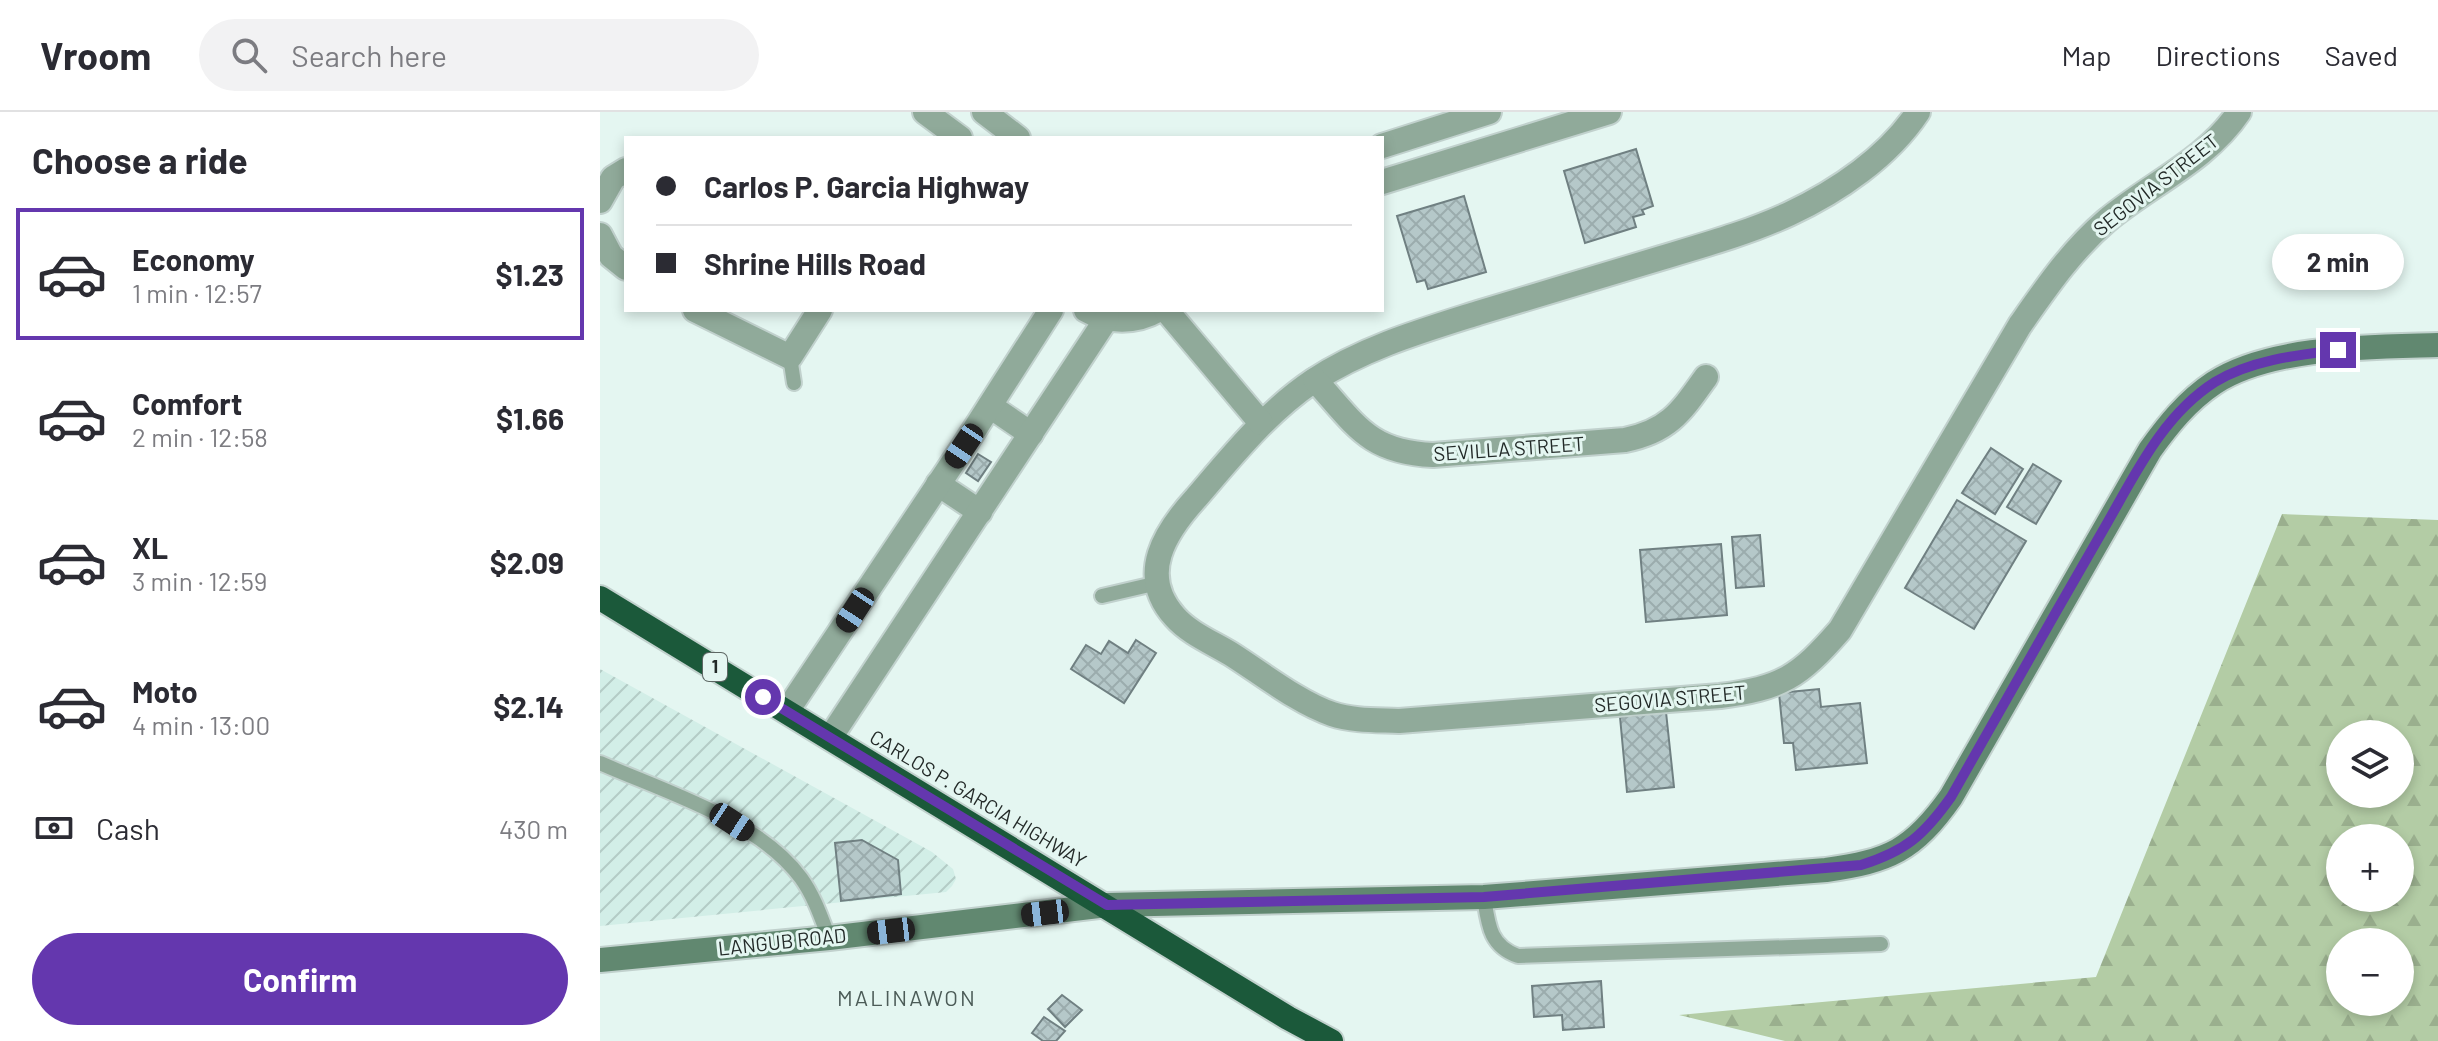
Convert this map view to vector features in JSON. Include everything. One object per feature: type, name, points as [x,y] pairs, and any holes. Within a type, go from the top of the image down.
[{"type":"highway","name":"CARLOS P. GARCIA HIGHWAY","points":[[600,598],[1288,1018],[1331,1041]]},
{"type":"street","points":[[925,112],[957,136]]},
{"type":"street","points":[[984,112],[1015,136]]},
{"type":"street","points":[[1384,145],[1489,112]]},
{"type":"street","points":[[1384,181],[1570,118],[1609,112]]},
{"type":"street","points":[[1158,583],[1157,564],[1162,544],[1173,523],[1261,423],[1315,380],[1342,364],[1413,333],[1735,235],[1789,214],[1840,185],[1881,154],[1918,112]]},
{"type":"street","name":"SEGOVIA STREET","points":[[1158,583],[1164,602],[1176,618],[1195,632],[1331,714],[1363,720],[1399,721],[1720,696],[1756,691],[1785,682],[1812,662],[1840,630],[2020,325],[2059,270],[2108,219],[2206,149],[2239,112]]},
{"type":"street","points":[[600,201],[613,171]]},
{"type":"street","points":[[699,312],[790,357],[819,312]]},
{"type":"street","points":[[787,711],[1050,312]]},
{"type":"street","points":[[830,738],[1031,434],[1096,314],[1136,319],[1153,312]]},
{"type":"street","points":[[1168,312],[1261,423]]},
{"type":"street","name":"LANGUB ROAD","points":[[600,960],[829,938],[1107,905],[1484,897],[1826,870],[1861,865],[1889,856],[1910,844],[1930,826],[1951,797],[2150,450],[2190,402],[2216,382],[2290,355],[2438,345]]},
{"type":"street","name":"SEVILLA STREET","points":[[1315,380],[1359,429],[1381,446],[1405,454],[1433,455],[1625,440],[1647,435],[1665,426],[1682,411],[1706,377]]},
{"type":"street","points":[[990,406],[1031,434]]},
{"type":"street","points":[[938,484],[980,512]]},
{"type":"lane","points":[[790,357],[794,383]]},
{"type":"lane","points":[[1102,596],[1158,583]]},
{"type":"lane","points":[[600,763],[732,822],[770,847],[799,874],[814,897],[829,938]]},
{"type":"lane","points":[[1484,897],[1493,938],[1499,947],[1518,956],[1881,944]]},
{"type":"shaded area","points":[[600,669],[932,852],[953,869],[956,879],[952,886],[946,892],[600,926]]},
{"type":"green space","points":[[2282,514],[2438,520],[2438,1041],[1785,1041],[1679,1015],[2096,977]]},
{"type":"building","points":[[1636,149],[1653,206],[1642,210],[1644,214],[1633,217],[1636,227],[1585,243],[1564,171]]},
{"type":"building","points":[[1464,196],[1486,272],[1428,289],[1425,280],[1417,282],[1397,216]]},
{"type":"building","points":[[1991,448],[2023,469],[1995,514],[1962,493]]},
{"type":"building","points":[[978,454],[991,462],[978,481],[966,473]]},
{"type":"building","points":[[2033,464],[2061,481],[2036,524],[2007,507]]},
{"type":"building","points":[[1957,500],[2026,541],[1974,629],[1905,588]]},
{"type":"building","points":[[1760,535],[1764,586],[1736,588],[1732,537]]},
{"type":"building","points":[[1721,544],[1727,615],[1646,622],[1640,550]]},
{"type":"building","points":[[1136,640],[1156,653],[1124,703],[1071,669],[1086,645],[1101,654],[1109,641],[1128,653]]},
{"type":"building","points":[[1819,689],[1821,707],[1860,703],[1867,763],[1796,770],[1793,743],[1784,743],[1779,693]]},
{"type":"building","points":[[1666,712],[1674,787],[1627,792],[1620,717]]},
{"type":"building","points":[[862,840],[898,860],[901,894],[841,901],[835,843]]},
{"type":"building","points":[[1601,981],[1604,1027],[1563,1030],[1562,1015],[1534,1017],[1532,986]]},
{"type":"building","points":[[1062,995],[1082,1010],[1065,1027],[1048,1009]]},
{"type":"building","points":[[1044,1017],[1065,1031],[1056,1041],[1043,1041],[1032,1033]]},
{"type":"district","name":"MALINAWON","points":[[907,998]]},
{"type":"route","points":[[763,697],[1107,905],[1484,897],[1861,865],[1889,856],[1910,844],[1930,826],[1951,797],[2070,587],[2150,450],[2168,425],[2190,402],[2216,382],[2290,355],[2338,350]]}]
